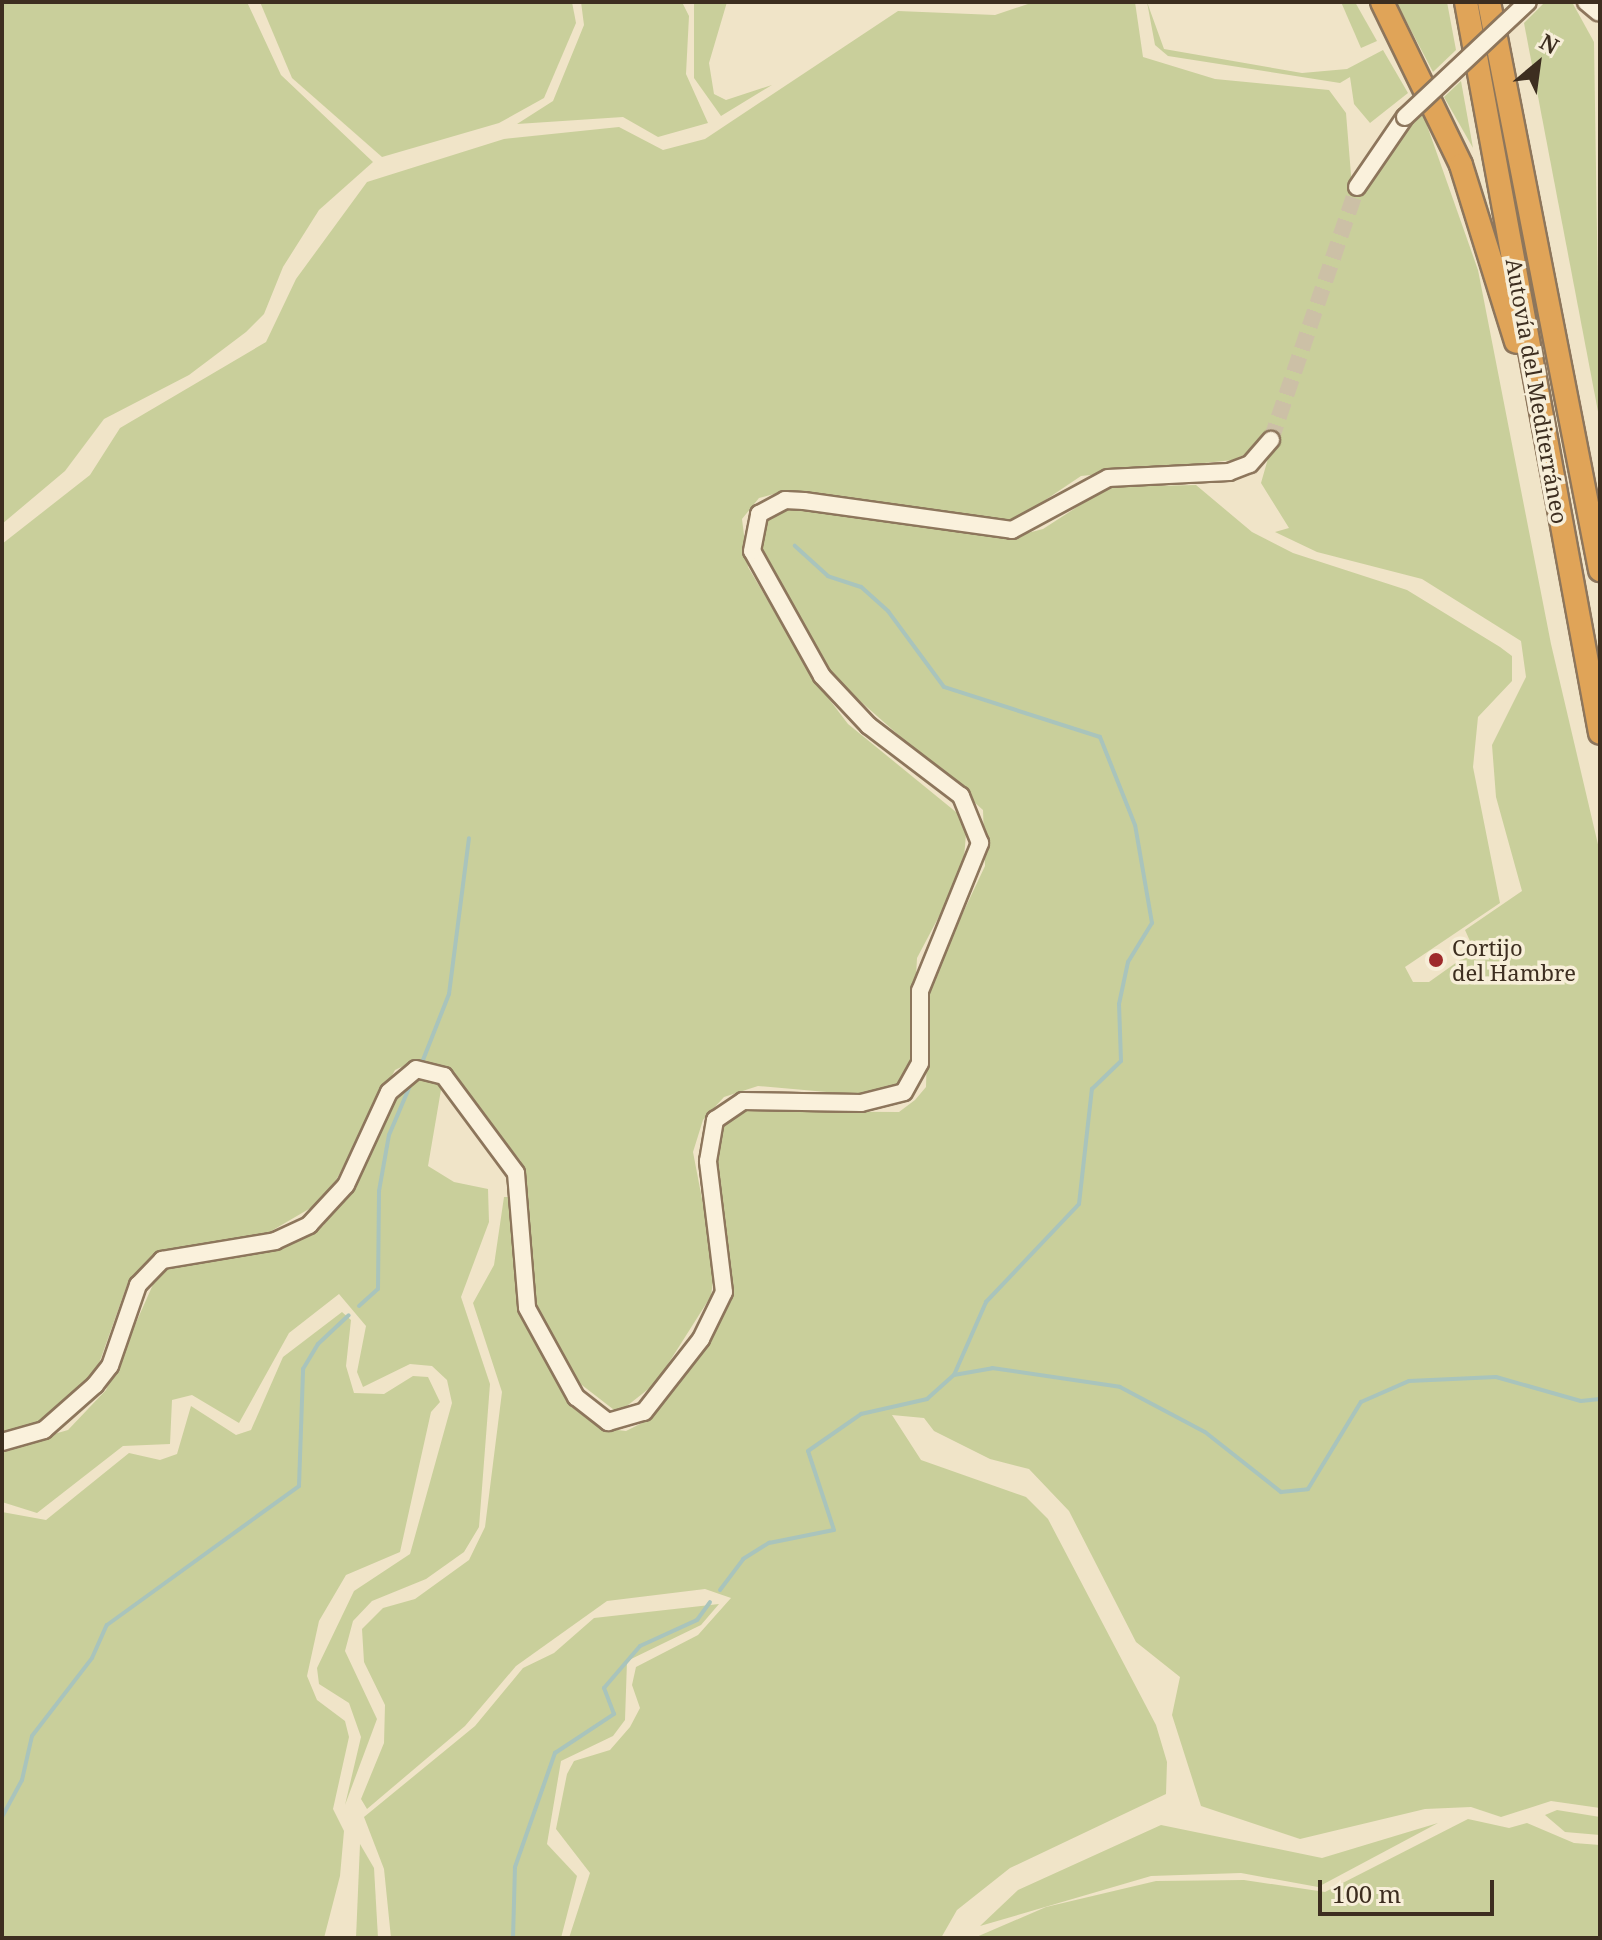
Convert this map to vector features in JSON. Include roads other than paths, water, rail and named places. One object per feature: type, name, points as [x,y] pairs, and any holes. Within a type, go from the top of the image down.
[{"type":"highway","points":[[1382,2],[1461,165],[1496,261],[1555,506]]},
{"type":"highway","name":"Autovía del Mediterráneo","points":[[1466,2],[1555,506],[1600,733]]},
{"type":"highway","name":"Autovía del Mediterráneo","points":[[1489,2],[1527,175],[1600,570]]},
{"type":"highway","points":[[1501,2],[1527,175]]},
{"type":"street","points":[[1357,187],[1405,117],[1528,2]]},
{"type":"street","points":[[2,1442],[44,1430],[95,1385],[110,1366],[138,1285],[162,1260],[275,1241],[309,1225],[346,1185],[389,1092],[416,1069],[444,1076],[516,1173],[527,1308],[576,1397],[608,1422],[644,1412],[701,1339],[724,1292],[708,1161],[715,1120],[743,1101],[861,1103],[904,1092],[920,1063],[920,991],[980,843],[961,796],[869,726],[822,676],[752,551],[759,514],[785,500],[804,501],[1012,530],[1108,478],[1229,472],[1263,454],[1271,440]]},
{"type":"waterway","points":[[720,1590],[743,1559],[769,1543],[834,1530],[808,1451],[861,1414],[927,1399],[954,1375],[986,1302],[1079,1204],[1092,1089],[1121,1061],[1119,1004],[1128,962],[1152,923],[1135,825],[1100,737],[944,687],[888,611],[861,587],[828,576],[795,546]]},
{"type":"waterway","points":[[423,1060],[449,994],[469,838]]},
{"type":"waterway","points":[[359,1306],[378,1289],[379,1191],[389,1135],[412,1081]]},
{"type":"waterway","points":[[2,1817],[22,1780],[32,1736],[92,1658],[107,1625],[299,1486],[303,1369],[318,1344],[349,1315]]},
{"type":"waterway","points":[[954,1375],[992,1368],[1120,1387],[1205,1432],[1281,1492],[1308,1489],[1361,1402],[1409,1381],[1496,1377],[1581,1401],[1600,1399]]},
{"type":"waterway","points":[[513,1938],[515,1867],[555,1753],[614,1714],[604,1688],[640,1646],[697,1620],[710,1602]]},
{"type":"tunnel","points":[[1271,440],[1357,187]]},
{"type":"place","name":"Cortijo del Hambre","points":[[1436,960]]}]
